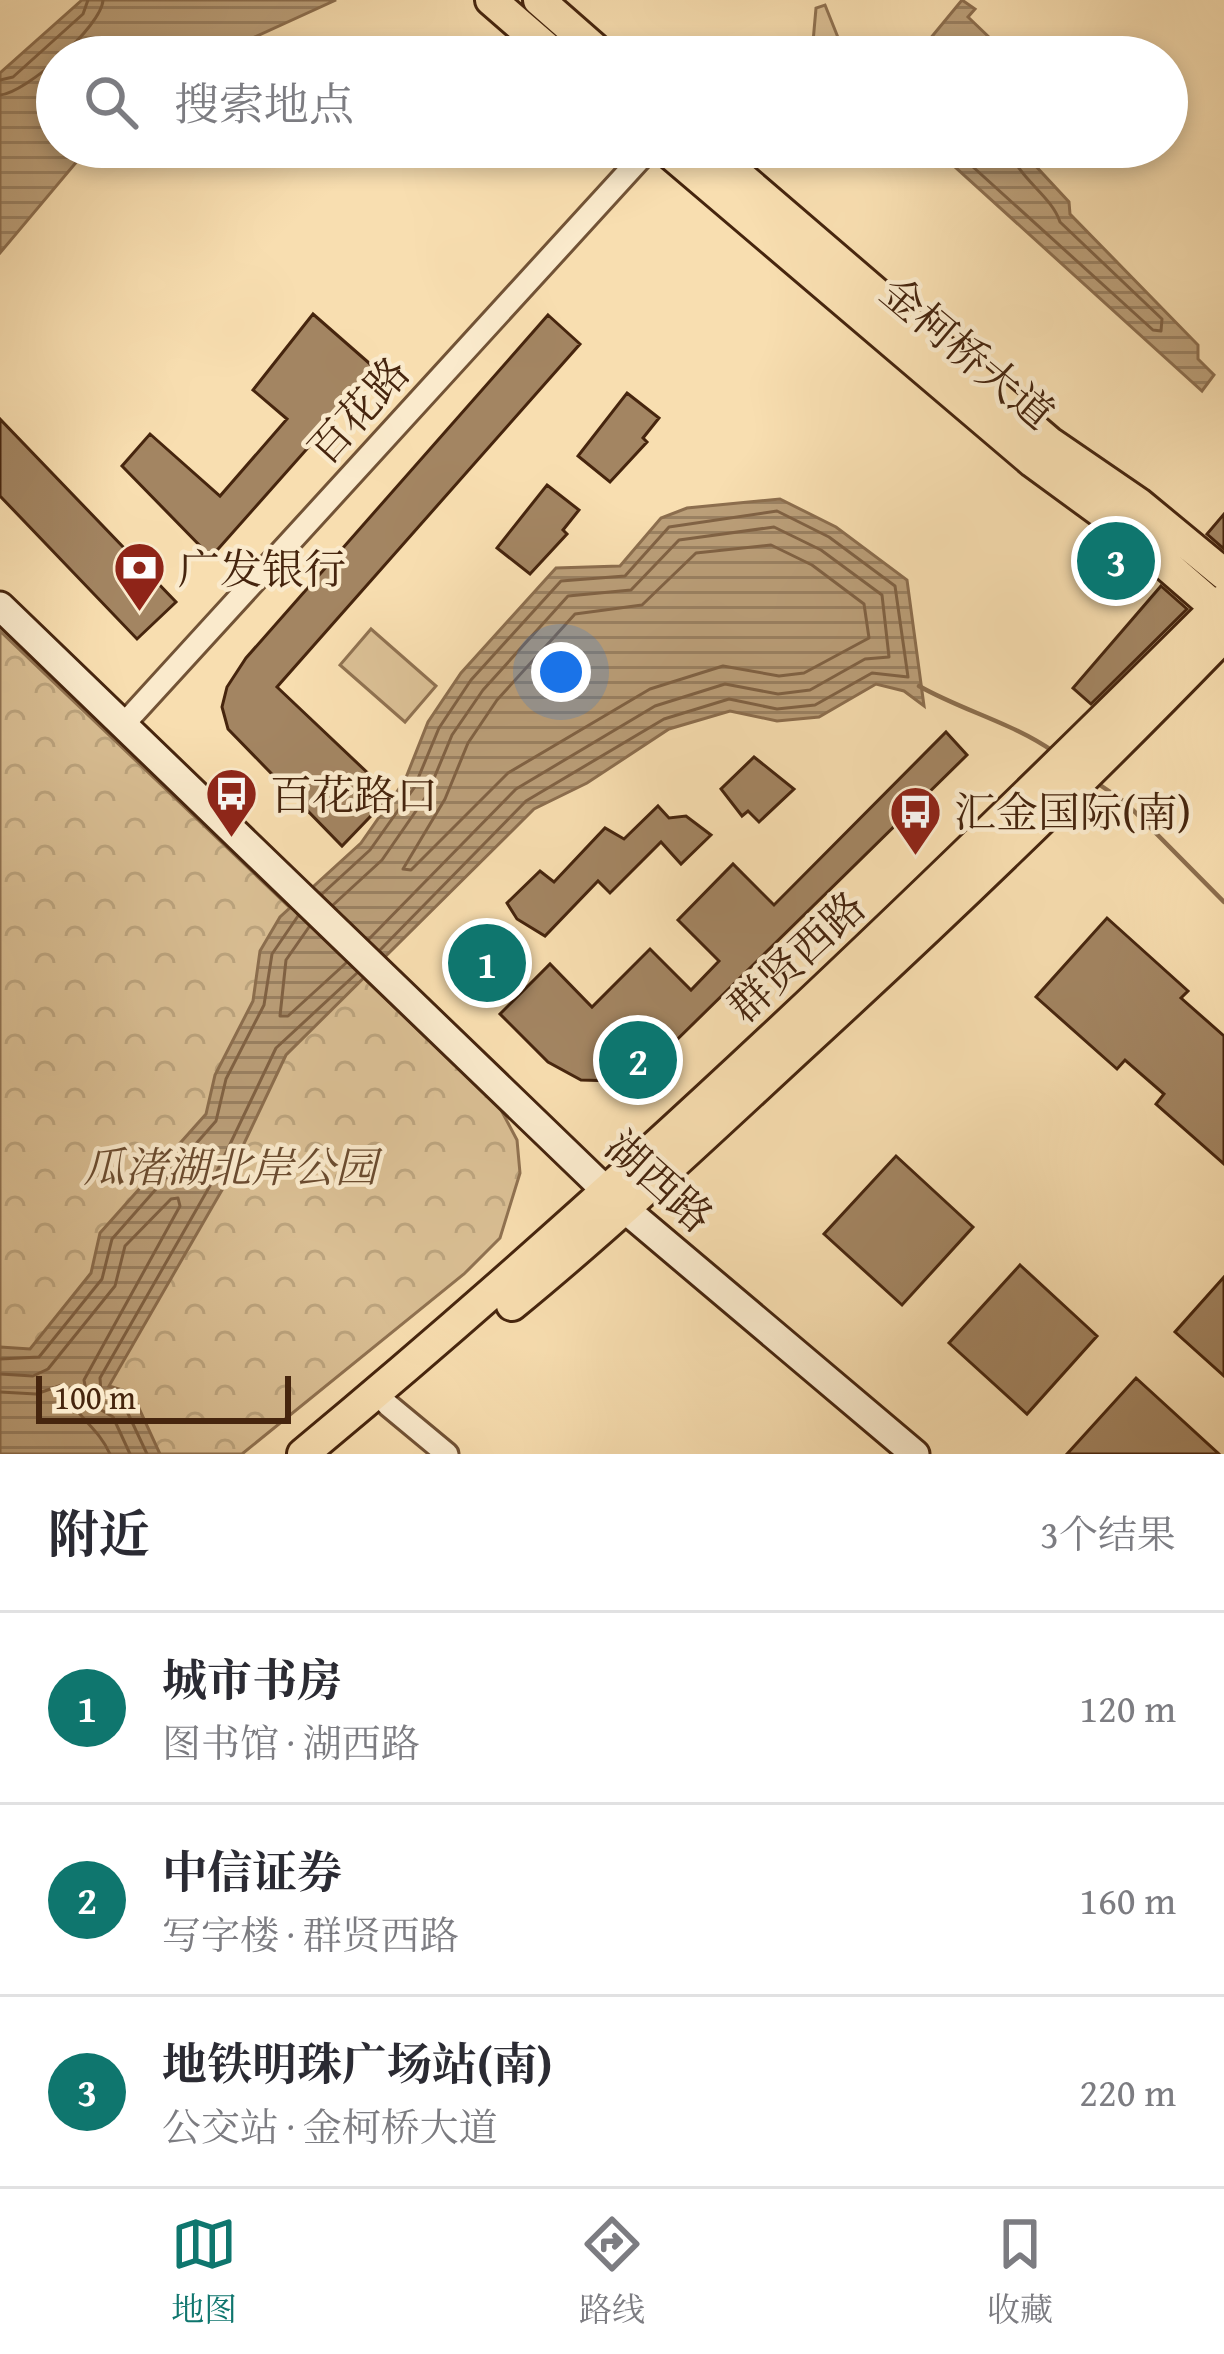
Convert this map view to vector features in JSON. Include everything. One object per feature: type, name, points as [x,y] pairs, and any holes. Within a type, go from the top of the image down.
[{"type":"main road","points":[[491,0],[533,36]]},
{"type":"main road","points":[[539,0],[580,36]]},
{"type":"main road","name":"金柯桥大道","points":[[688,168],[1033,463],[1126,530],[1222,615]]},
{"type":"main road","name":"金柯桥大道","points":[[730,168],[1049,442],[1138,503],[1224,574]]},
{"type":"main road","name":"群贤西路","points":[[303,1454],[562,1235],[615,1200],[1050,770],[1093,749],[1222,615]]},
{"type":"main road","name":"群贤西路","points":[[332,1454],[1078,788],[1093,749]]},
{"type":"street","name":"百花路","points":[[123,725],[632,168]]},
{"type":"street","name":"湖西路","points":[[0,606],[615,1200],[914,1454]]},
{"type":"street","points":[[388,1406],[447,1454]]},
{"type":"green space","points":[[825,5],[837,36],[814,36],[816,8]]},
{"type":"green space","points":[[371,629],[436,686],[405,722],[340,665]]},
{"type":"green space","name":"瓜渚湖北岸公园","points":[[0,631],[500,1108],[517,1140],[520,1173],[500,1238],[464,1274],[242,1454],[0,1454]]},
{"type":"water","points":[[82,0],[336,0],[257,36],[42,36]]},
{"type":"water","points":[[962,0],[975,9],[968,17],[988,36],[932,36]]},
{"type":"water","points":[[36,41],[36,168],[71,168],[0,253],[0,73]]},
{"type":"water","points":[[956,168],[1037,168],[1069,202],[1070,214],[1198,345],[1198,359],[1214,375],[1202,391]]},
{"type":"water","points":[[780,499],[836,527],[907,580],[924,706],[904,691],[876,684],[819,717],[777,721],[730,711],[669,729],[587,783],[534,809],[286,1055],[222,1190],[109,1386],[132,1393],[160,1454],[0,1454],[0,1347],[30,1349],[91,1273],[100,1233],[206,1114],[215,1075],[253,1001],[260,951],[280,917],[361,843],[405,780],[428,722],[461,673],[556,568],[620,566],[661,518],[687,508]]},
{"type":"building","points":[[313,314],[377,370],[211,557],[122,466],[150,434],[220,496],[287,419],[253,390]]},
{"type":"building","points":[[548,315],[580,344],[277,687],[391,795],[342,846],[228,729],[222,707],[227,687],[246,658]]},
{"type":"building","points":[[627,393],[659,418],[643,438],[647,442],[610,482],[578,456]]},
{"type":"building","points":[[0,419],[176,602],[137,639],[0,496]]},
{"type":"building","points":[[547,485],[579,510],[563,530],[567,534],[530,574],[497,548]]},
{"type":"building","points":[[1224,514],[1224,549],[1207,534]]},
{"type":"building","points":[[1161,586],[1187,609],[1091,704],[1073,688]]},
{"type":"building","points":[[946,732],[967,755],[643,1073],[616,1081],[581,1080],[548,1062],[500,1014],[550,964],[592,1007],[650,949],[691,990],[719,961],[678,920],[733,864],[774,905]]},
{"type":"building","points":[[754,757],[794,789],[759,822],[748,811],[742,816],[721,789]]},
{"type":"building","points":[[658,806],[669,818],[686,816],[711,835],[681,864],[661,842],[610,893],[598,881],[545,936],[517,919],[507,903],[540,871],[554,882],[605,828],[624,839]]},
{"type":"building","points":[[1107,918],[1188,991],[1181,998],[1224,1036],[1224,1164],[1156,1104],[1164,1094],[1125,1060],[1117,1069],[1036,997]]},
{"type":"building","points":[[896,1156],[973,1227],[902,1305],[824,1234]]},
{"type":"building","points":[[1020,1265],[1097,1336],[1027,1414],[949,1343]]},
{"type":"building","points":[[1224,1277],[1224,1376],[1175,1332]]},
{"type":"building","points":[[1136,1378],[1219,1454],[1067,1454]]},
{"type":"waterway","points":[[919,686],[1054,752]]},
{"type":"waterway","points":[[1097,783],[1125,802],[1224,902]]},
{"type":"place","name":"地铁明珠广场站(南)","points":[[1116,561]]},
{"type":"place","name":"广发银行","points":[[139,614]]},
{"type":"place","name":"百花路口","points":[[231,840]]},
{"type":"place","name":"汇金国际(南)","points":[[915,857]]},
{"type":"place","name":"城市书房","points":[[487,963]]},
{"type":"place","name":"中信证券","points":[[638,1060]]}]
